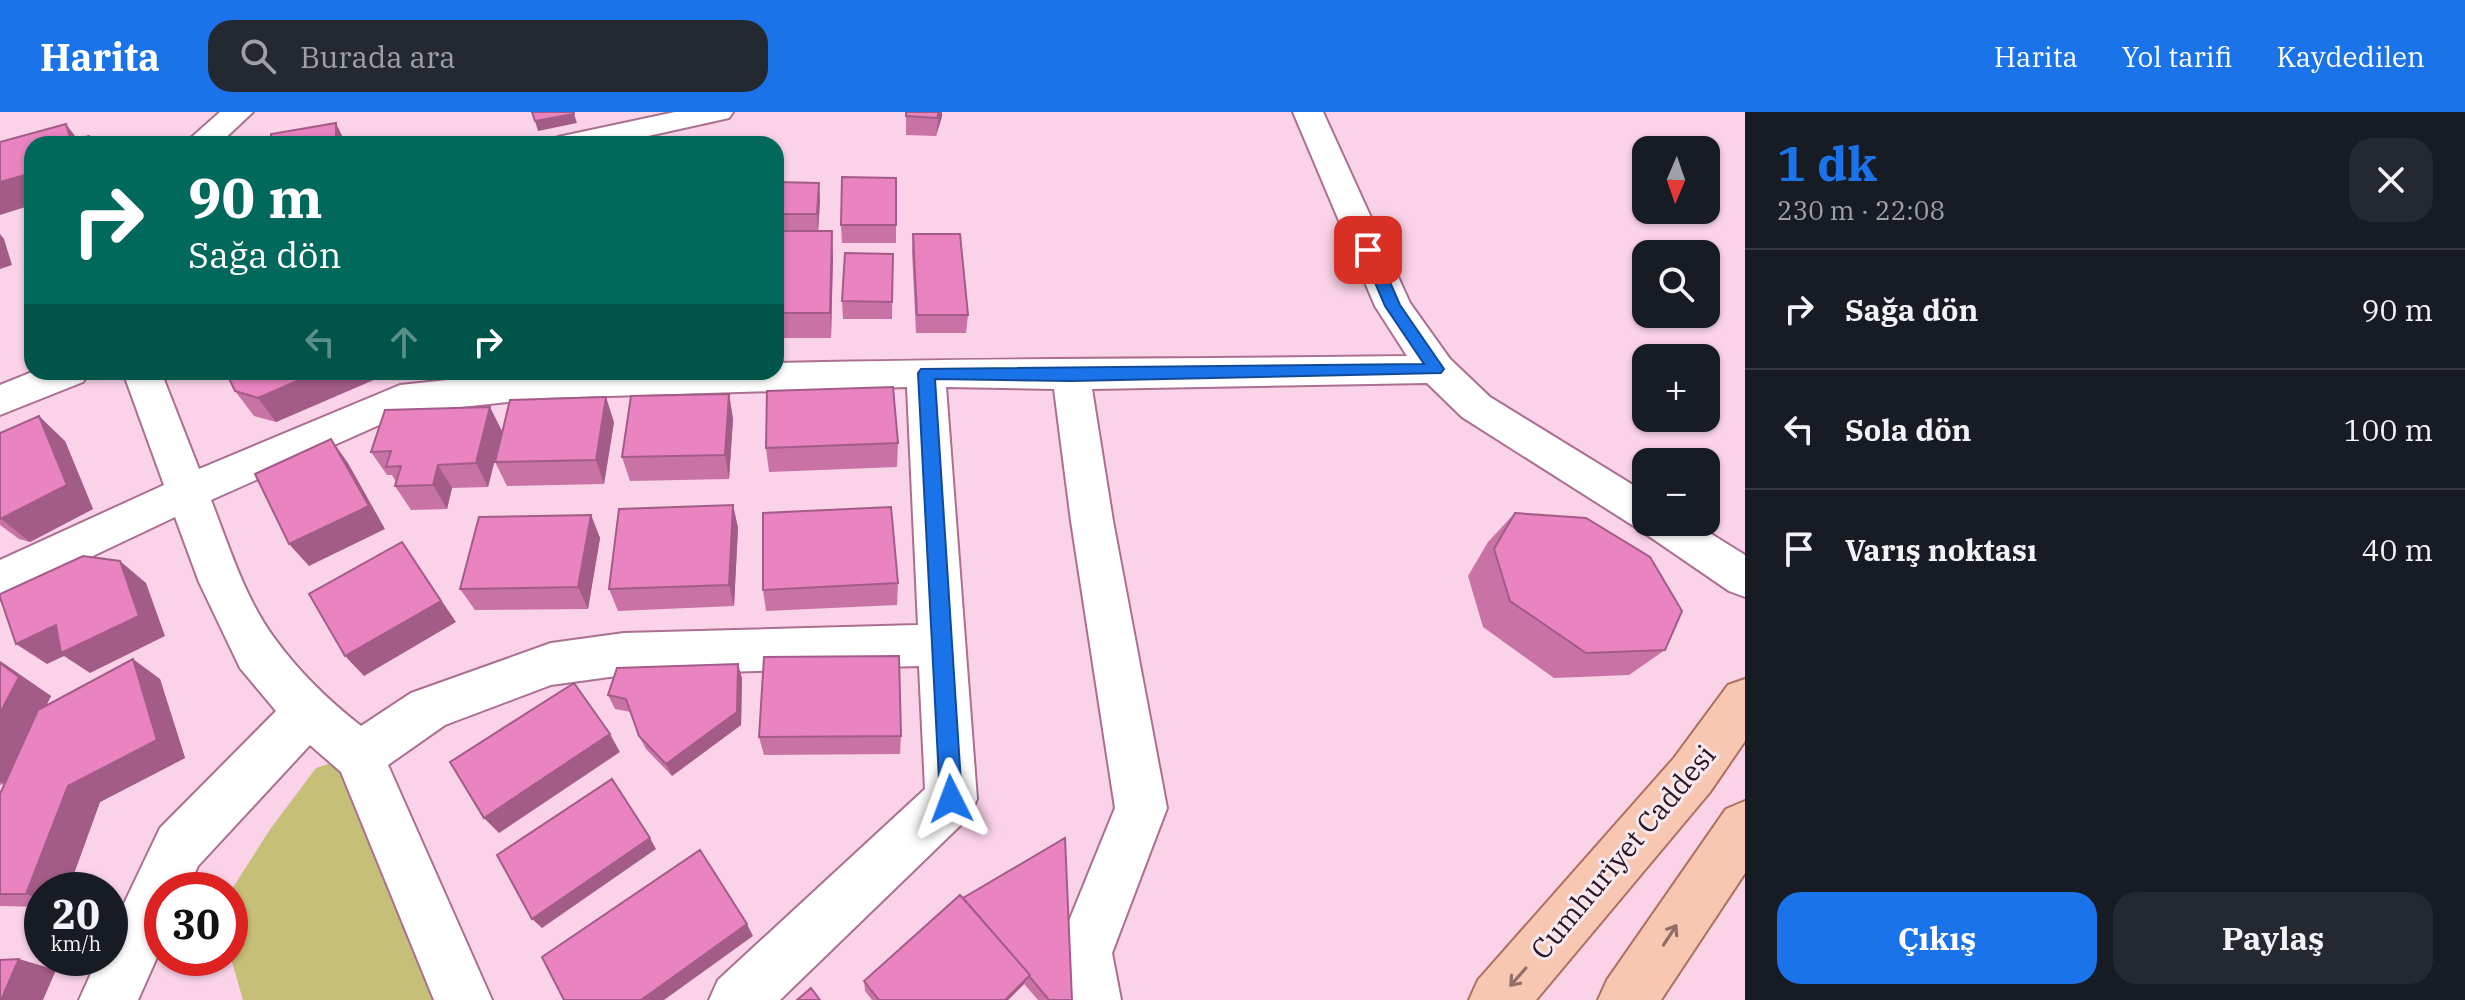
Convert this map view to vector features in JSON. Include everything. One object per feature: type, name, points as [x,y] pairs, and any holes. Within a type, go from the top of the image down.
[{"type":"main road","name":"Cumhuriyet Caddesi","points":[[1498,1000],[1692,775],[1745,701]]},
{"type":"main road","points":[[1627,1000],[1745,827]]},
{"type":"street","points":[[210,136],[238,112]]},
{"type":"street","points":[[611,136],[718,112]]},
{"type":"street","points":[[1308,112],[1393,306],[1436,369],[1476,407],[1632,506]]},
{"type":"street","points":[[784,377],[1436,369]]},
{"type":"street","points":[[738,1000],[951,799],[926,373]]},
{"type":"street","points":[[1071,375],[1092,521],[1141,808],[1084,953],[1092,1000]]},
{"type":"street","points":[[0,401],[50,380]]},
{"type":"street","points":[[145,380],[221,582],[257,653],[308,713],[359,756],[463,1000]]},
{"type":"street","points":[[0,581],[188,492],[400,399],[544,384],[683,380]]},
{"type":"street","points":[[1679,536],[1745,578]]},
{"type":"street","points":[[359,756],[428,709],[551,664],[624,654],[943,645]]},
{"type":"street","points":[[108,1000],[179,847],[308,713]]},
{"type":"shaded area","points":[[335,762],[351,764],[445,1000],[243,1000],[236,976],[248,976],[248,872],[243,872],[316,768]]},
{"type":"building","points":[[532,112],[574,112],[574,114],[535,121]]},
{"type":"building","points":[[906,112],[939,112],[937,118],[906,116]]},
{"type":"building","points":[[336,123],[336,136],[271,134]]},
{"type":"building","points":[[66,124],[70,136],[24,136],[24,175],[0,182],[0,142]]},
{"type":"building","points":[[842,177],[896,178],[896,225],[841,225]]},
{"type":"building","points":[[784,182],[819,183],[817,214],[784,214]]},
{"type":"building","points":[[784,231],[832,231],[830,313],[784,313]]},
{"type":"building","points":[[913,234],[960,234],[968,315],[917,315]]},
{"type":"building","points":[[845,253],[893,254],[892,302],[842,301]]},
{"type":"building","points":[[230,380],[300,380],[258,398],[235,391]]},
{"type":"building","points":[[893,387],[898,443],[766,448],[767,391]]},
{"type":"building","points":[[729,394],[725,455],[622,457],[631,396]]},
{"type":"building","points":[[606,397],[596,460],[495,462],[510,400]]},
{"type":"building","points":[[490,407],[476,463],[438,465],[433,485],[395,486],[401,466],[386,467],[391,451],[371,452],[385,410]]},
{"type":"building","points":[[39,416],[67,485],[0,519],[0,433]]},
{"type":"building","points":[[331,439],[369,506],[289,544],[255,474]]},
{"type":"building","points":[[733,505],[729,585],[609,589],[619,509]]},
{"type":"building","points":[[891,507],[898,583],[763,590],[763,513]]},
{"type":"building","points":[[1515,513],[1586,518],[1650,557],[1682,611],[1665,650],[1586,653],[1510,601],[1494,549]]},
{"type":"building","points":[[591,515],[578,587],[460,589],[479,517]]},
{"type":"building","points":[[402,542],[441,601],[345,656],[309,594]]},
{"type":"building","points":[[83,556],[120,561],[139,616],[61,653],[56,625],[16,644],[0,594]]},
{"type":"building","points":[[899,656],[901,736],[759,737],[764,657]]},
{"type":"building","points":[[133,659],[157,740],[68,786],[35,872],[24,872],[24,894],[0,894],[0,794],[38,710]]},
{"type":"building","points":[[0,663],[19,677],[0,713]]},
{"type":"building","points":[[738,664],[737,712],[666,764],[639,736],[626,699],[608,695],[617,668]]},
{"type":"building","points":[[574,683],[610,734],[484,818],[450,762]]},
{"type":"building","points":[[612,779],[650,838],[532,919],[497,855]]},
{"type":"building","points":[[1065,838],[1072,1000],[1049,1000],[963,898]]},
{"type":"building","points":[[700,850],[747,924],[641,1000],[564,1000],[542,957]]},
{"type":"building","points":[[960,895],[1030,975],[1005,1000],[879,1000],[864,981]]},
{"type":"building","points":[[19,959],[1,1000],[0,1000],[0,960]]},
{"type":"building","points":[[811,988],[820,1000],[797,1000]]},
{"type":"route","points":[[951,799],[937,517],[926,373],[1071,375],[1436,369],[1393,306],[1368,250]]}]
